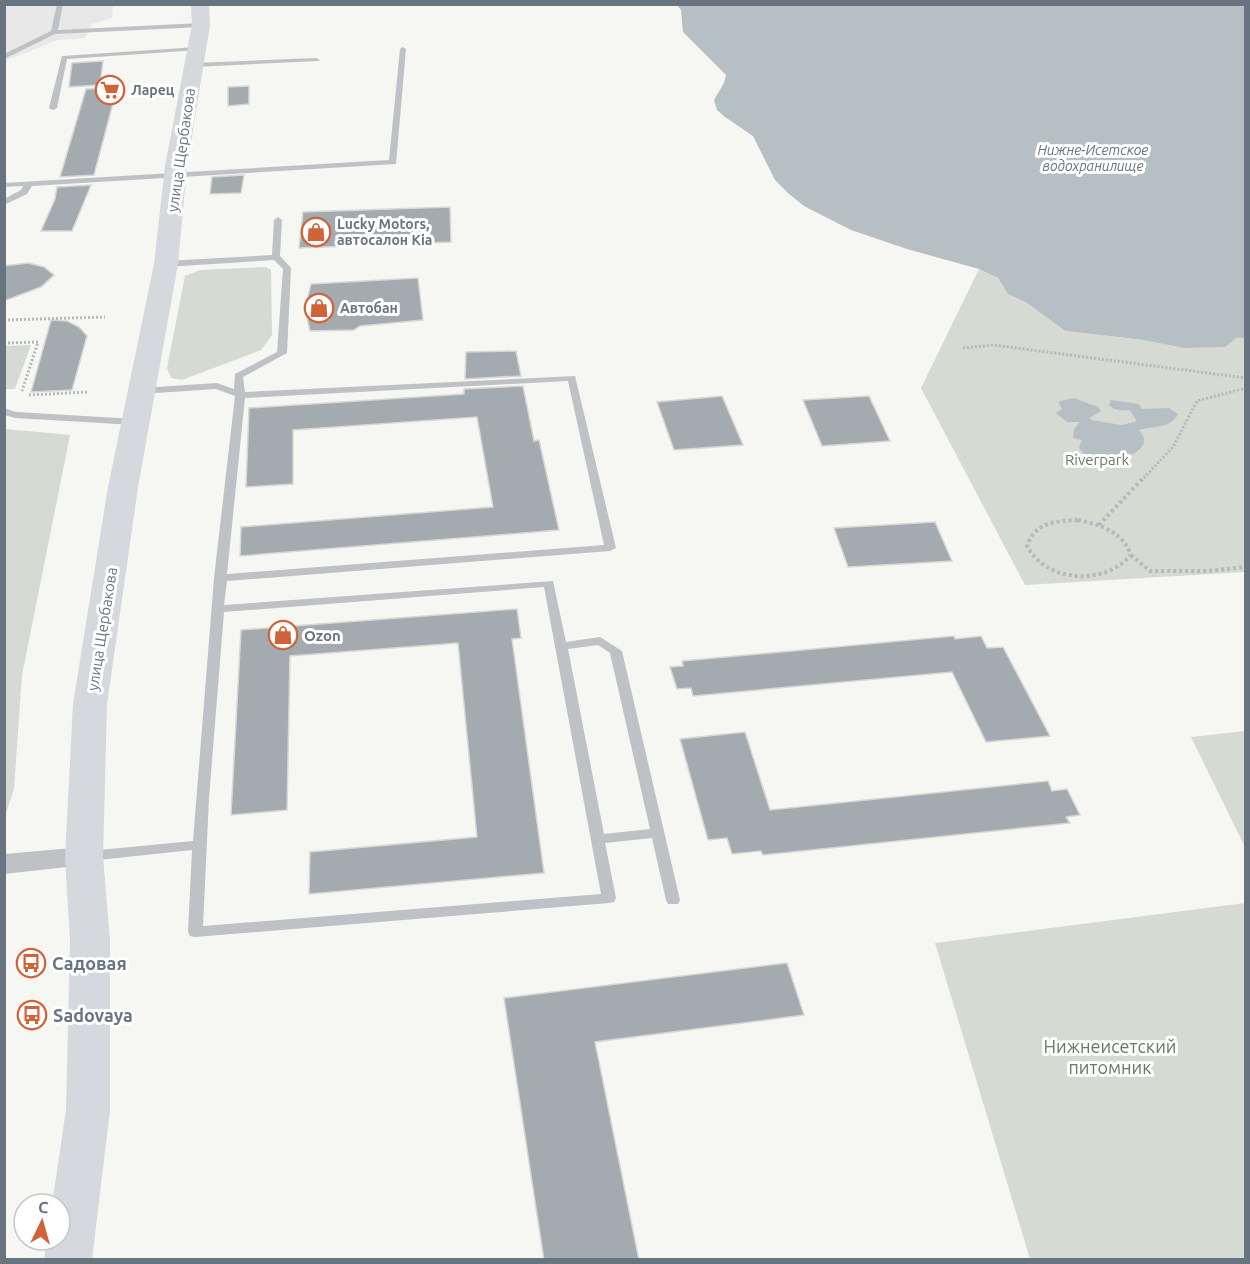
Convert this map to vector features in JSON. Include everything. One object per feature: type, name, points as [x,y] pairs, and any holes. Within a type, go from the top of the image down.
[{"type":"main road","name":"улица Щербакова","points":[[68,1260],[88,1110],[90,941],[84,857],[90,704],[137,407],[166,264],[175,175],[198,36]]},
{"type":"street","points":[[4,864],[84,857]]},
{"type":"lane","points":[[54,32],[60,4]]},
{"type":"lane","points":[[4,57],[54,32],[198,36],[316,60]]},
{"type":"lane","points":[[53,108],[64,57],[198,36]]},
{"type":"lane","points":[[4,185],[393,162],[403,49]]},
{"type":"lane","points":[[4,203],[24,192],[29,184]]},
{"type":"lane","points":[[219,609],[549,583],[609,898],[195,932],[198,846],[220,578],[240,395],[238,376],[282,353],[287,268],[276,257],[278,220]]},
{"type":"lane","points":[[166,264],[276,257]]},
{"type":"lane","points":[[4,411],[15,415],[137,407],[217,386],[240,395],[572,378],[610,548],[220,578]]},
{"type":"lane","points":[[561,646],[600,641],[616,651],[673,900]]},
{"type":"lane","points":[[599,839],[658,833]]},
{"type":"lane","points":[[84,857],[198,846]]},
{"type":"path","points":[[4,320],[105,317]]},
{"type":"path","points":[[4,344],[38,342],[22,391]]},
{"type":"path","points":[[963,348],[993,345],[1245,378]]},
{"type":"path","points":[[1099,525],[1173,447],[1197,401],[1245,388]]},
{"type":"path","points":[[29,395],[88,392]]},
{"type":"path","points":[[1131,555],[1124,566],[1110,573],[1090,576],[1068,574],[1048,567],[1033,557],[1027,546],[1029,534],[1040,526],[1057,521],[1078,520],[1099,525],[1116,533],[1128,544],[1131,555],[1150,571],[1207,571],[1245,567]]},
{"type":"shaded area","points":[[5,5],[113,5],[112,18],[92,24],[85,38],[57,40],[5,61]]},
{"type":"green space","points":[[265,267],[271,270],[272,335],[261,350],[182,380],[171,378],[167,368],[185,276],[200,270]]},
{"type":"green space","name":"Riverpark","points":[[979,269],[998,278],[1008,294],[1027,303],[1065,331],[1144,340],[1245,338],[1245,572],[1025,585],[921,388]]},
{"type":"green space","points":[[31,345],[15,389],[5,389],[5,346]]},
{"type":"green space","points":[[5,429],[70,435],[22,675],[14,789],[5,816]]},
{"type":"green space","points":[[1246,731],[1245,847],[1191,737]]},
{"type":"green space","name":"Нижнеисетский питомник","points":[[1245,903],[1245,1259],[1030,1259],[935,943]]},
{"type":"water","name":"Нижне-Исетское водохранилище","points":[[677,5],[1245,5],[1245,338],[1236,338],[1225,347],[1185,348],[1144,340],[1065,331],[1027,303],[1008,294],[998,278],[979,269],[907,249],[851,230],[804,206],[775,180],[753,136],[717,110],[714,100],[726,75],[683,32],[681,10]]},
{"type":"water","points":[[1074,398],[1098,407],[1101,411],[1089,418],[1092,420],[1121,425],[1136,420],[1130,410],[1114,409],[1109,405],[1111,400],[1139,404],[1142,409],[1169,408],[1178,414],[1166,425],[1139,430],[1144,438],[1143,446],[1137,452],[1117,459],[1094,458],[1079,448],[1082,440],[1073,438],[1074,429],[1080,422],[1067,422],[1056,413],[1062,409],[1060,401]]},
{"type":"building","points":[[103,61],[100,85],[69,87],[72,63]]},
{"type":"building","points":[[249,86],[249,104],[228,106],[228,87]]},
{"type":"building","points":[[117,88],[94,175],[60,177],[86,89]]},
{"type":"building","points":[[244,175],[241,193],[210,194],[212,177]]},
{"type":"building","points":[[91,185],[72,231],[41,231],[55,199],[57,187]]},
{"type":"building","points":[[450,207],[451,242],[299,248],[303,212]]},
{"type":"building","points":[[28,263],[44,267],[54,275],[41,287],[4,301],[4,266]]},
{"type":"building","points":[[418,278],[423,320],[360,326],[354,330],[310,331],[305,309],[311,284]]},
{"type":"building","points":[[51,320],[67,321],[79,327],[87,336],[72,390],[31,392]]},
{"type":"building","points":[[516,351],[521,376],[465,379],[466,352]]},
{"type":"building","points":[[523,386],[534,441],[539,440],[559,530],[240,556],[241,527],[493,507],[477,417],[293,430],[293,484],[246,487],[249,408],[464,394],[464,389]]},
{"type":"building","points":[[722,396],[743,445],[674,450],[657,402]]},
{"type":"building","points":[[869,396],[890,441],[822,446],[803,400]]},
{"type":"building","points":[[935,522],[952,561],[848,567],[834,528]]},
{"type":"building","points":[[517,609],[521,638],[512,639],[544,873],[309,894],[310,852],[477,837],[458,643],[290,656],[287,810],[231,815],[241,630]]},
{"type":"building","points":[[954,636],[955,639],[981,636],[987,648],[1003,647],[1050,736],[986,742],[952,672],[693,696],[691,688],[677,689],[670,667],[683,666],[682,661]]},
{"type":"building","points":[[745,732],[770,810],[1048,781],[1052,791],[1067,789],[1080,815],[1066,817],[1070,823],[763,855],[761,851],[732,854],[727,838],[708,840],[680,739]]},
{"type":"building","points":[[787,963],[804,1015],[595,1042],[639,1260],[544,1260],[504,998]]},
{"type":"place","name":"Ларец","points":[[110,90]]},
{"type":"place","name":"Lucky Motors, автосалон Kia","points":[[316,232]]},
{"type":"place","name":"Автобан","points":[[319,308]]},
{"type":"place","name":"Ozon","points":[[283,635]]},
{"type":"place","name":"Садовая","points":[[31,963]]},
{"type":"place","name":"Sadovaya","points":[[32,1015]]}]
